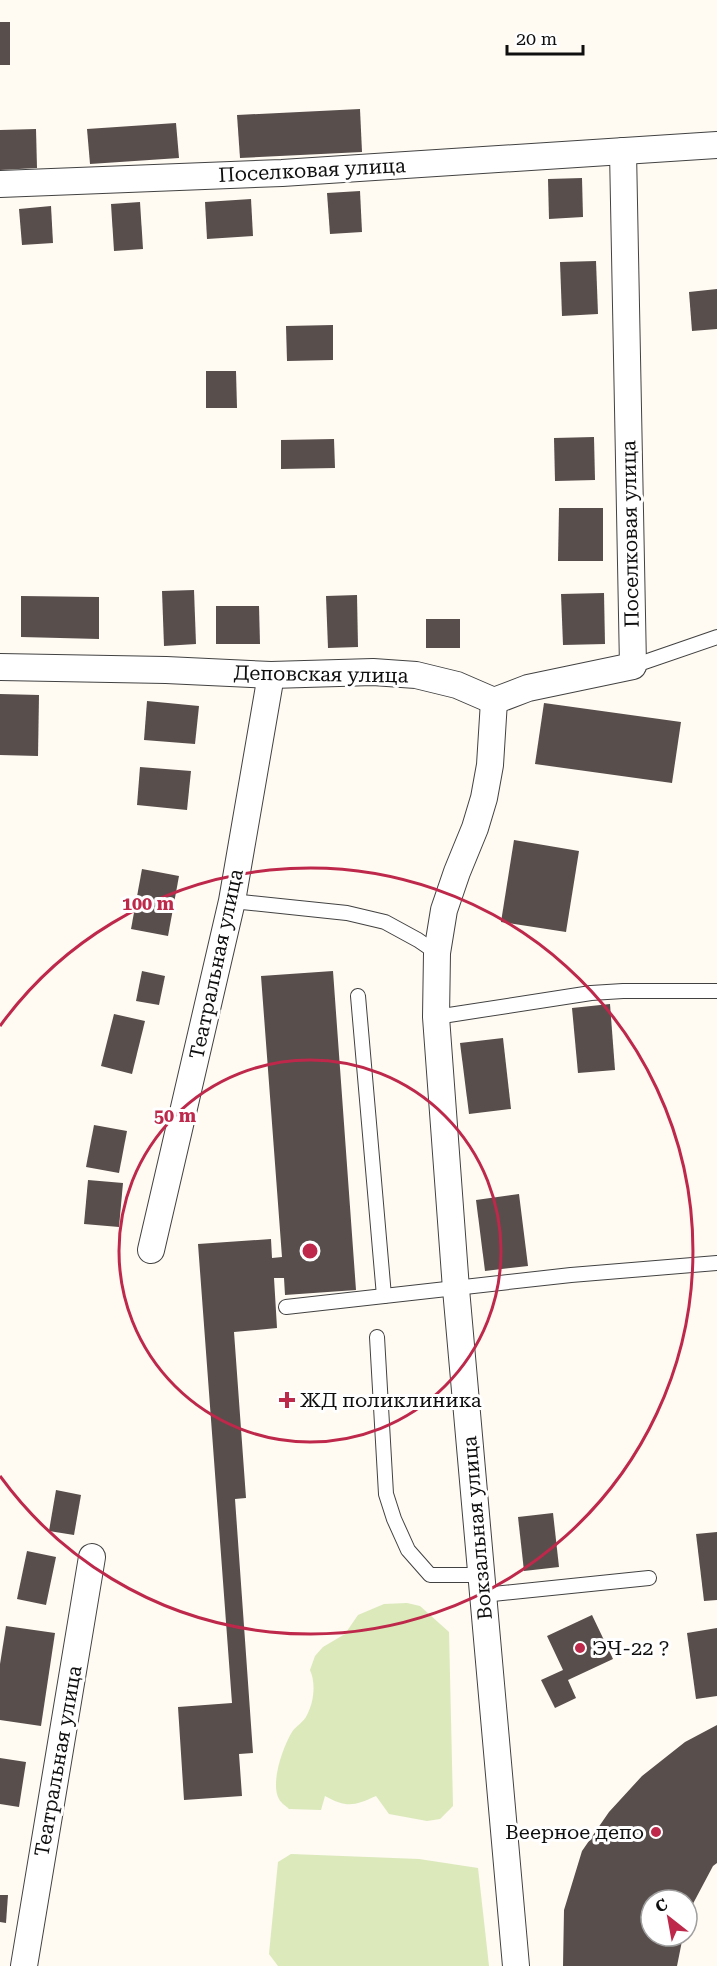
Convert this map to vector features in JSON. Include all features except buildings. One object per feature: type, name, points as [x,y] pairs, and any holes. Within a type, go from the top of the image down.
[{"type":"street","name":"Поселковая улица","points":[[0,184],[282,173],[717,144]]},
{"type":"street","name":"Поселковая улица","points":[[623,151],[633,666]]},
{"type":"street","points":[[494,701],[528,688],[633,666]]},
{"type":"street","name":"Деповская улица","points":[[0,667],[166,670],[271,675],[372,672],[416,675],[457,685],[494,701]]},
{"type":"street","name":"Театральная улица","points":[[151,1250],[232,901],[271,675]]},
{"type":"street","name":"Вокзальная улица","points":[[494,701],[490,765],[484,798],[444,910],[437,953],[436,1017],[456,1289],[516,1966]]},
{"type":"street","name":"Театральная улица","points":[[24,1966],[92,1557]]},
{"type":"lane","points":[[633,666],[717,637]]},
{"type":"lane","points":[[232,901],[347,913],[385,922],[437,953]]},
{"type":"lane","points":[[436,1017],[591,993],[717,991]]},
{"type":"lane","points":[[358,996],[384,1296]]},
{"type":"lane","points":[[286,1307],[571,1275],[717,1263]]},
{"type":"lane","points":[[377,1337],[386,1494],[394,1520],[408,1551],[430,1575],[482,1585],[650,1578]]},
{"type":"green space","points":[[407,1603],[420,1606],[449,1632],[453,1806],[440,1819],[427,1821],[389,1814],[376,1796],[362,1802],[345,1804],[325,1796],[321,1810],[289,1809],[279,1799],[277,1775],[288,1739],[306,1717],[311,1704],[314,1687],[310,1670],[315,1656],[323,1647],[345,1634],[358,1615],[384,1604]]},
{"type":"green space","points":[[291,1854],[419,1859],[478,1868],[489,1966],[278,1966],[269,1954],[278,1862]]},
{"type":"place","name":"ЖД поликлиника","points":[[287,1400]]},
{"type":"place","name":"ЭЧ-22 ?","points":[[580,1648]]},
{"type":"place","name":"Веерное депо","points":[[656,1832]]}]
